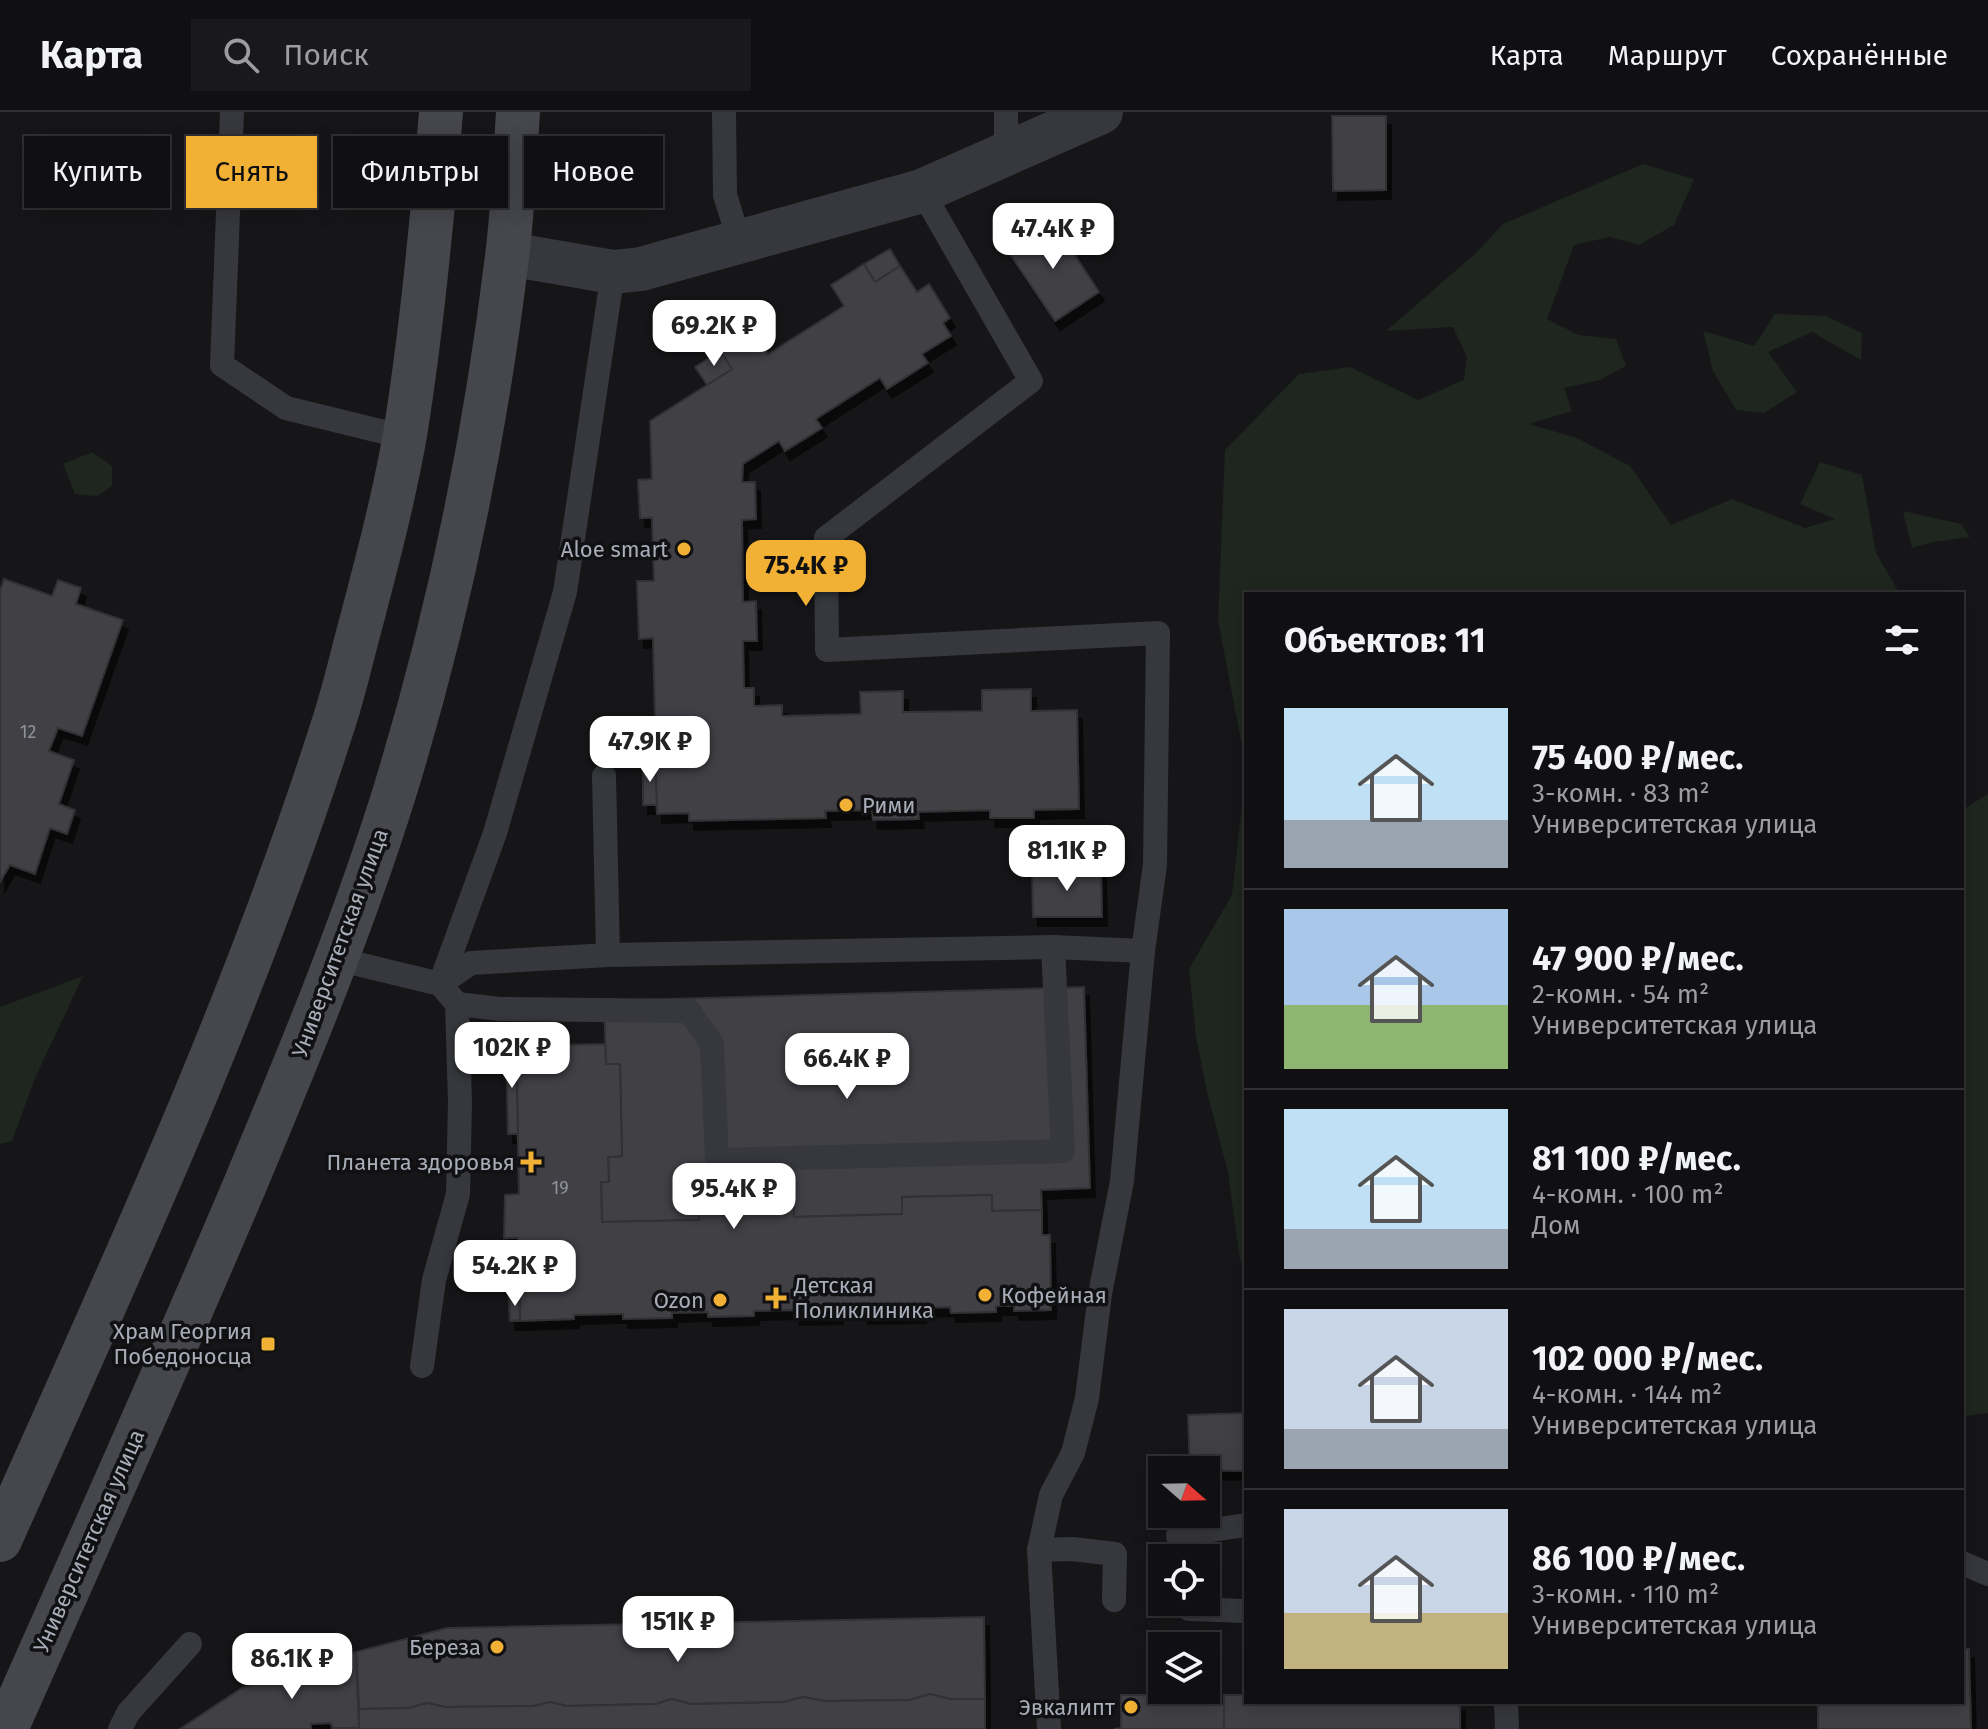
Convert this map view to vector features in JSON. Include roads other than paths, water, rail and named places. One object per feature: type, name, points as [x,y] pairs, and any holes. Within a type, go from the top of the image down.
[{"type":"main road","points":[[0,1540],[227,1020],[333,726],[375,568],[404,437],[429,255],[441,112]]},
{"type":"main road","name":"Университетская улица","points":[[6,1729],[218,1248],[337,959],[393,796],[430,667],[479,449],[508,254],[518,112]]},
{"type":"street","points":[[508,254],[613,272],[641,269],[922,191],[1101,112]]},
{"type":"lane","points":[[232,112],[222,365],[286,408],[404,437]]},
{"type":"lane","points":[[724,112],[725,195],[739,240]]},
{"type":"lane","points":[[1006,112],[1006,155]]},
{"type":"lane","points":[[922,191],[1031,381],[826,538],[827,650],[1158,633],[1155,865],[1143,951],[1122,1181],[1100,1294],[1087,1398],[1073,1453],[1051,1495],[1039,1550],[1049,1729]]},
{"type":"lane","points":[[440,984],[495,833],[565,592],[613,272]]},
{"type":"lane","points":[[604,776],[608,955]]},
{"type":"lane","points":[[440,984],[471,963],[608,955],[1053,947],[1143,951]]},
{"type":"lane","points":[[457,1004],[500,1009],[689,1011],[712,1044],[717,1160],[1063,1151],[1053,947]]},
{"type":"lane","points":[[337,959],[440,984],[457,1004],[460,1102],[458,1194],[434,1280],[422,1366]]},
{"type":"lane","points":[[1180,1544],[1178,1535],[1244,1525]]},
{"type":"lane","points":[[1039,1550],[1072,1549],[1115,1554],[1114,1600]]},
{"type":"lane","points":[[1964,1564],[1988,1574]]},
{"type":"lane","points":[[1220,1610],[1244,1611]]},
{"type":"lane","points":[[120,1729],[128,1713],[190,1644]]},
{"type":"lane","points":[[1506,1704],[1507,1729]]},
{"type":"place","name":"Aloe smart","points":[[684,549]]},
{"type":"place","name":"Рими","points":[[846,805]]},
{"type":"place","name":"Планета здоровья","points":[[531,1162]]},
{"type":"place","name":"Кофейная","points":[[985,1295]]},
{"type":"place","name":"Детская Поликлиника","points":[[776,1298]]},
{"type":"place","name":"Ozon","points":[[720,1300]]},
{"type":"place","name":"Храм Георгия Победоносца","points":[[268,1344]]},
{"type":"place","name":"Береза","points":[[497,1647]]},
{"type":"place","name":"Эвкалипт","points":[[1131,1707]]}]
